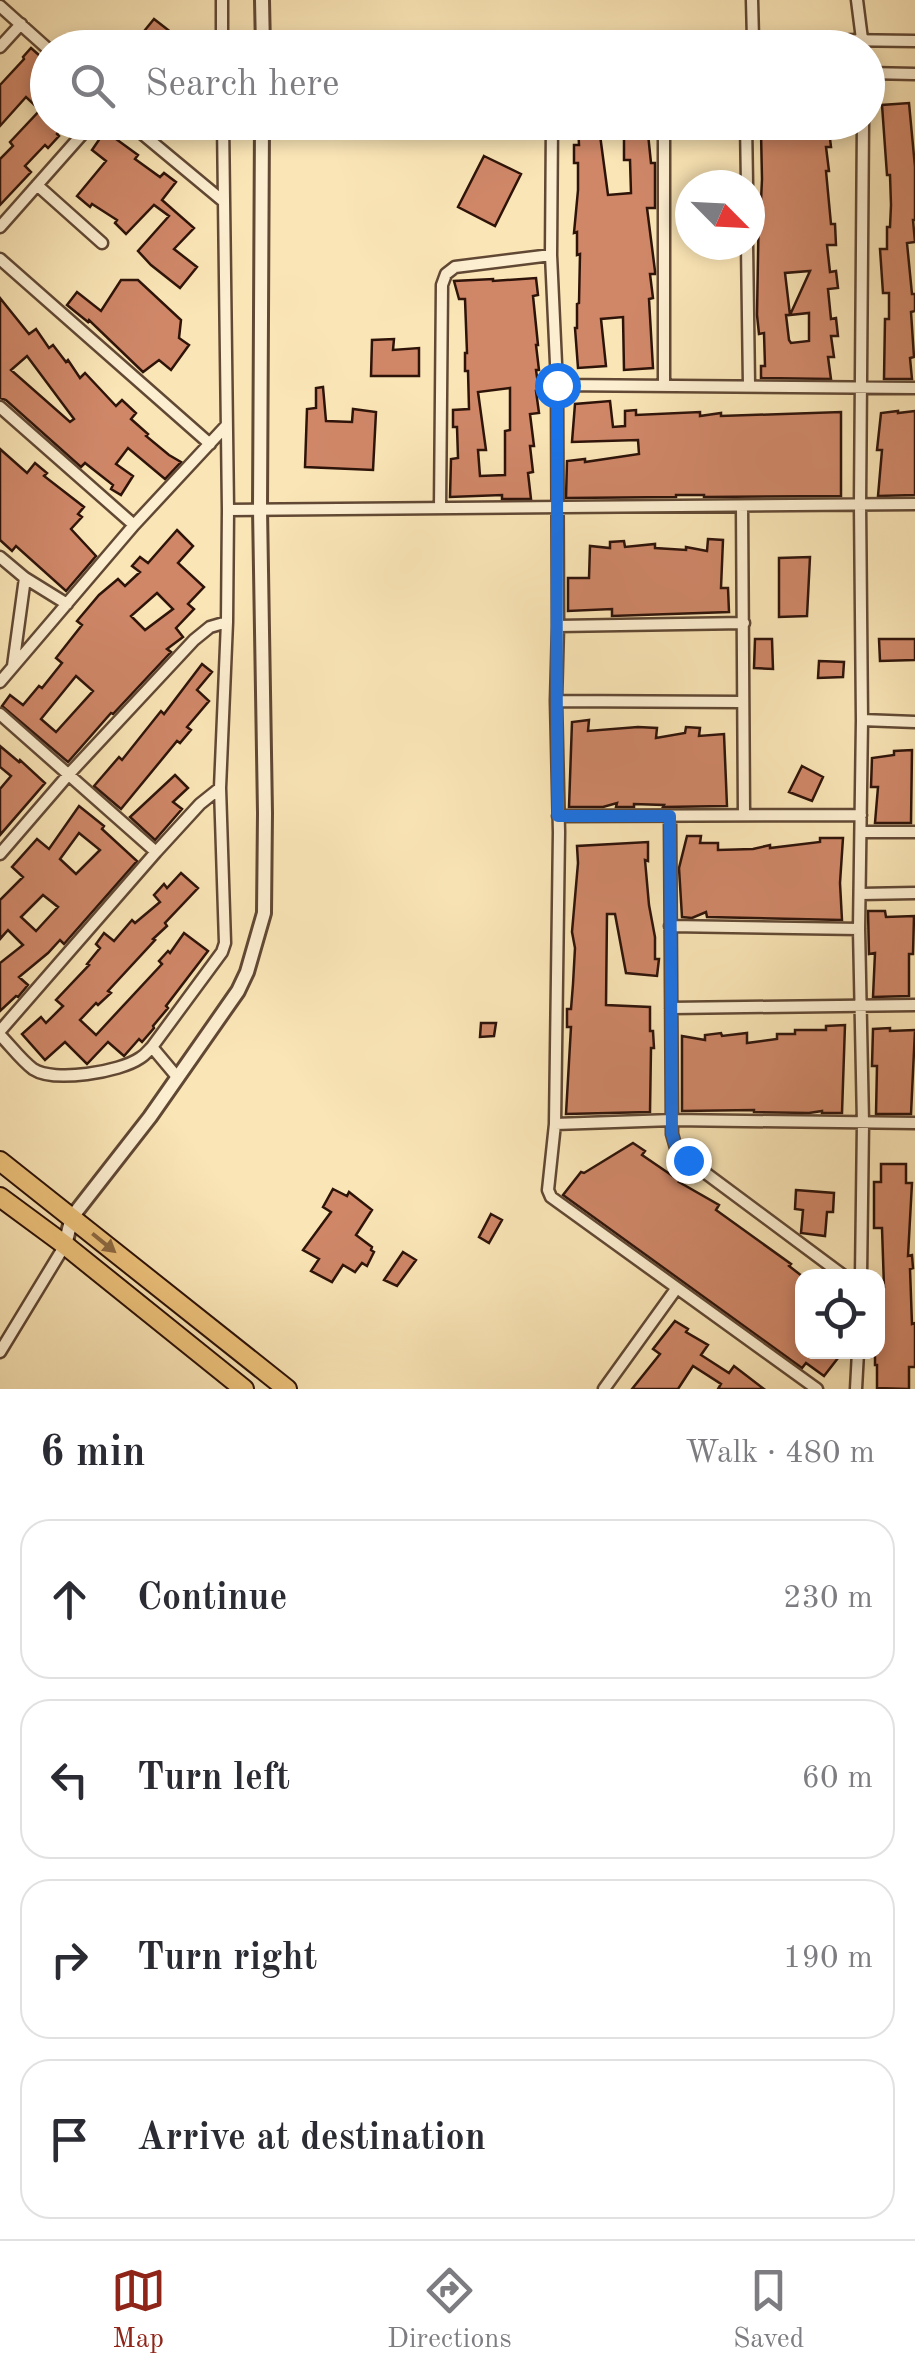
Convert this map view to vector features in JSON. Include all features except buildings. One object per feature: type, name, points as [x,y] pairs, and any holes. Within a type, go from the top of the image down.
[{"type":"main road","points":[[0,1161],[287,1389]]},
{"type":"main road","points":[[0,1196],[244,1389]]},
{"type":"street","points":[[222,0],[222,30]]},
{"type":"street","points":[[262,0],[263,30]]},
{"type":"street","points":[[752,0],[753,30]]},
{"type":"street","points":[[856,0],[861,30]]},
{"type":"street","points":[[0,6],[30,32]]},
{"type":"street","points":[[0,47],[21,24]]},
{"type":"street","points":[[885,43],[915,41]]},
{"type":"street","points":[[885,73],[915,74]]},
{"type":"street","points":[[0,227],[77,140]]},
{"type":"street","points":[[150,140],[223,200]]},
{"type":"street","points":[[220,788],[156,852],[0,1033],[35,1070],[83,1074],[138,1060],[152,1047],[222,952],[224,943],[220,788],[228,510],[222,140]]},
{"type":"street","points":[[0,1352],[65,1245],[72,1217],[178,1078],[238,991],[264,912],[262,140]]},
{"type":"street","points":[[552,140],[558,816],[555,1124],[548,1190],[551,1197],[676,1290],[817,1389]]},
{"type":"street","points":[[664,140],[664,385]]},
{"type":"street","points":[[746,140],[746,170]]},
{"type":"street","points":[[861,1269],[863,140]]},
{"type":"street","points":[[37,186],[102,244]]},
{"type":"street","points":[[440,508],[442,284],[446,274],[455,267],[551,256]]},
{"type":"street","points":[[0,260],[210,444]]},
{"type":"street","points":[[747,260],[749,385]]},
{"type":"street","points":[[557,385],[915,388]]},
{"type":"street","points":[[0,407],[134,525]]},
{"type":"street","points":[[0,682],[134,525],[226,426]]},
{"type":"street","points":[[228,510],[915,504]]},
{"type":"street","points":[[742,506],[744,814]]},
{"type":"street","points":[[0,557],[24,578],[67,604]]},
{"type":"street","points":[[13,667],[24,578]]},
{"type":"street","points":[[0,854],[194,640],[210,627],[227,622]]},
{"type":"street","points":[[558,626],[744,623]]},
{"type":"street","points":[[0,656],[13,667]]},
{"type":"street","points":[[556,702],[742,702]]},
{"type":"street","points":[[0,714],[156,852]]},
{"type":"street","points":[[862,720],[915,722]]},
{"type":"street","points":[[558,816],[861,815]]},
{"type":"street","points":[[670,816],[672,1134],[676,1148],[835,1269]]},
{"type":"street","points":[[862,832],[915,832]]},
{"type":"street","points":[[861,894],[915,893]]},
{"type":"street","points":[[670,926],[859,929]]},
{"type":"street","points":[[671,1008],[915,1005]]},
{"type":"street","points":[[152,1047],[178,1078]]},
{"type":"street","points":[[555,1124],[673,1120],[915,1124]]},
{"type":"street","points":[[608,1387],[676,1290]]},
{"type":"street","points":[[856,1389],[858,1359]]},
{"type":"route","points":[[557,385],[558,816],[670,816],[672,1134],[676,1148],[688,1160]]}]
